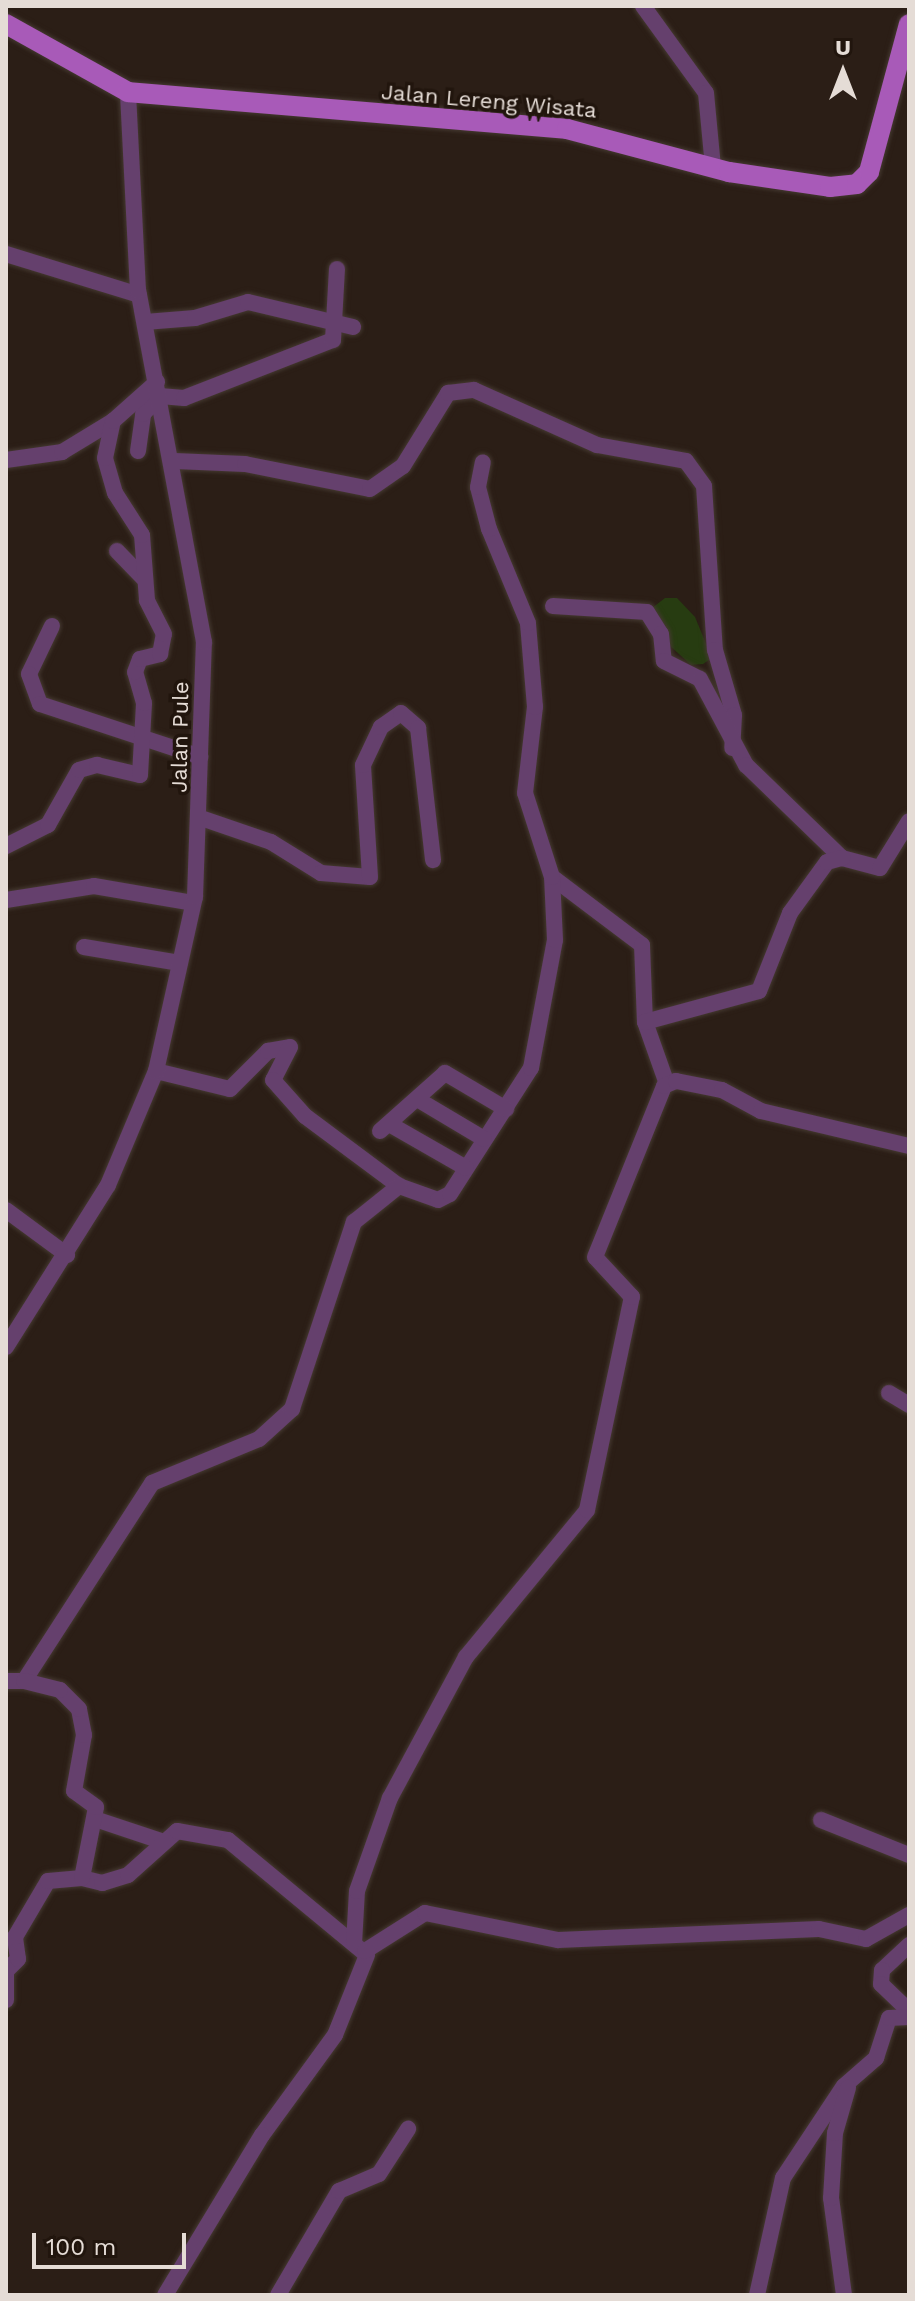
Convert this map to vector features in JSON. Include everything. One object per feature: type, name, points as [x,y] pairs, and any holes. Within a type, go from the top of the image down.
[{"type":"main road","name":"Jalan Lereng Wisata","points":[[6,24],[128,92],[567,129],[713,167],[830,187],[864,180],[909,24]]},
{"type":"street","points":[[643,6],[706,93],[713,167]]},
{"type":"street","name":"Jalan Pule","points":[[6,1347],[67,1255],[108,1185],[156,1071],[193,903],[201,818],[204,642],[175,461],[139,295],[128,92]]},
{"type":"street","points":[[6,254],[139,295]]},
{"type":"street","points":[[6,460],[62,452],[159,389],[211,390],[333,340],[337,269]]},
{"type":"street","points":[[145,322],[195,318],[248,302],[335,326],[353,327]]},
{"type":"street","points":[[138,451],[144,410],[159,389]]},
{"type":"street","points":[[175,461],[245,464],[370,489],[403,466],[448,393],[474,390],[597,445],[686,461],[704,486],[715,650],[734,715],[732,748]]},
{"type":"street","points":[[6,846],[48,825],[79,770],[97,765],[137,778],[144,737],[135,672],[140,659],[160,654],[165,637],[144,579],[142,535],[108,475],[113,421]]},
{"type":"street","points":[[156,1071],[230,1089],[268,1051],[290,1047],[273,1080],[343,1150],[399,1186],[438,1200],[450,1194],[506,1109],[541,1043],[555,940],[552,877],[525,793],[535,707],[528,623],[483,509],[478,487],[483,462]]},
{"type":"street","points":[[117,551],[144,579]]},
{"type":"street","points":[[553,606],[647,612],[664,661],[700,679],[732,748],[842,858]]},
{"type":"street","points":[[52,626],[29,674],[40,704],[201,757]]},
{"type":"street","points":[[201,818],[271,842],[321,873],[370,877],[363,765],[381,727],[401,713],[418,728],[433,860]]},
{"type":"street","points":[[645,1022],[759,991],[790,913],[827,862],[842,858],[880,868],[909,821]]},
{"type":"street","points":[[552,877],[642,945],[645,1022],[667,1084]]},
{"type":"street","points":[[6,900],[94,886],[193,903]]},
{"type":"street","points":[[84,947],[180,963]]},
{"type":"street","points":[[466,1168],[385,1128],[445,1073],[506,1109]]},
{"type":"street","points":[[667,1084],[722,1090],[761,1111],[909,1146]]},
{"type":"street","points":[[165,2295],[262,2135],[335,2035],[367,1965],[360,1947],[357,1891],[390,1798],[466,1657],[587,1510],[632,1297],[595,1257],[646,1119],[667,1084]]},
{"type":"street","points":[[417,1099],[484,1139]]},
{"type":"street","points":[[24,1681],[152,1483],[259,1439],[292,1409],[354,1222],[399,1186]]},
{"type":"street","points":[[6,1210],[67,1255]]},
{"type":"street","points":[[889,1393],[909,1405]]},
{"type":"street","points":[[6,1681],[24,1681],[60,1690],[79,1709],[84,1735],[74,1791],[95,1804],[95,1819],[82,1878]]},
{"type":"street","points":[[95,1819],[161,1841]]},
{"type":"street","points":[[821,1820],[909,1855]]},
{"type":"street","points":[[6,2000],[6,1971],[18,1959],[13,1941],[48,1881],[82,1878],[102,1883],[128,1875],[148,1862],[161,1841],[177,1831],[236,1843],[286,1894],[360,1947]]},
{"type":"street","points":[[360,1947],[425,1913],[558,1940],[819,1929],[866,1939],[909,1915]]},
{"type":"street","points":[[909,1945],[882,1970],[881,1984],[909,2011]]},
{"type":"street","points":[[757,2295],[783,2178],[850,2083],[876,2058],[889,2018],[909,2017]]},
{"type":"street","points":[[844,2295],[831,2198],[835,2133],[850,2083]]},
{"type":"street","points":[[278,2295],[339,2191],[379,2174],[408,2129]]},
{"type":"green space","points":[[665,598],[677,598],[695,617],[712,658],[703,664],[691,665],[669,645],[652,608]]}]
